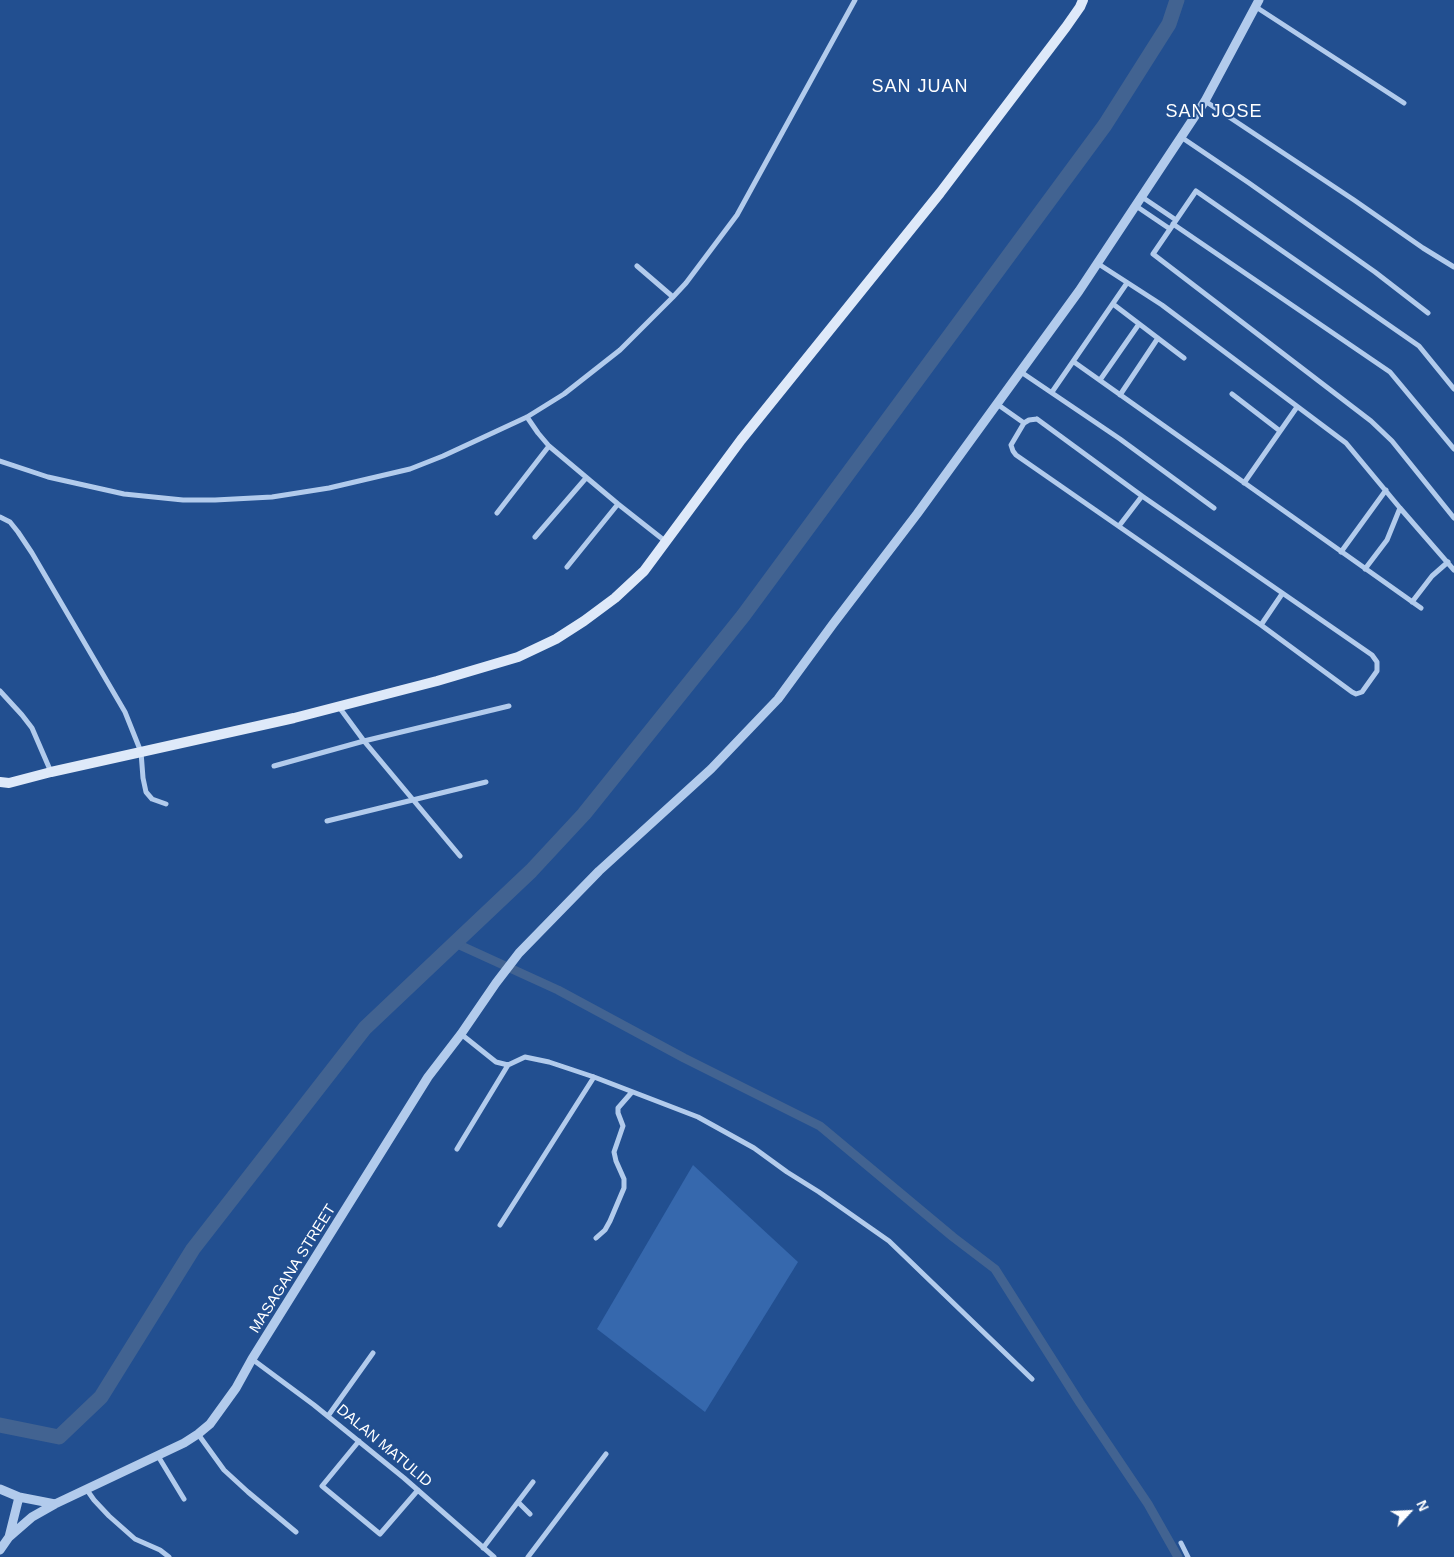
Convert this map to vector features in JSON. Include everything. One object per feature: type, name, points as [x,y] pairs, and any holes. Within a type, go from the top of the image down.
[{"type":"main road","points":[[0,782],[9,783],[294,718],[437,681],[518,657],[556,639],[584,621],[615,598],[644,571],[782,388],[940,193],[1066,27],[1080,7],[1082,0]]},
{"type":"street","points":[[0,461],[48,477],[124,494],[207,500],[272,497],[329,488],[410,469],[443,456],[527,417],[564,394],[620,350],[686,283],[737,215],[855,0]]},
{"type":"street","points":[[1258,4],[1404,103]]},
{"type":"street","name":"MASAGANA STREET","points":[[9,1537],[32,1517],[55,1504],[184,1444],[216,1417],[236,1388],[252,1359],[428,1076],[461,1034],[496,983],[519,953],[599,871],[711,769],[778,699],[1021,372],[1097,263],[1205,101],[1258,4]]},
{"type":"street","points":[[1205,101],[1454,267]]},
{"type":"street","points":[[1181,137],[1250,183],[1375,272],[1428,313]]},
{"type":"street","points":[[1454,389],[1419,346],[1196,191],[1153,254],[1371,421],[1392,441],[1454,518]]},
{"type":"street","points":[[1142,197],[1173,224],[1390,372],[1454,449]]},
{"type":"street","points":[[1136,206],[1173,224]]},
{"type":"street","points":[[1097,263],[1162,305],[1346,443],[1454,570]]},
{"type":"street","points":[[637,266],[673,297]]},
{"type":"street","points":[[1052,392],[1127,283]]},
{"type":"street","points":[[1113,304],[1184,358]]},
{"type":"street","points":[[1100,380],[1138,324]]},
{"type":"street","points":[[1120,394],[1158,338]]},
{"type":"street","points":[[1074,362],[1421,608]]},
{"type":"street","points":[[1021,372],[1120,438],[1214,508]]},
{"type":"street","points":[[1232,394],[1280,431]]},
{"type":"street","points":[[997,404],[1024,423]]},
{"type":"street","points":[[1244,483],[1297,407]]},
{"type":"street","points":[[527,417],[550,446],[665,542]]},
{"type":"street","points":[[1037,419],[1142,496],[1372,655],[1378,662],[1377,671],[1362,692],[1356,694],[1013,451],[1011,446],[1024,423],[1037,419]]},
{"type":"street","points":[[498,513],[550,446]]},
{"type":"street","points":[[535,537],[586,478]]},
{"type":"street","points":[[1341,552],[1386,490]]},
{"type":"street","points":[[1119,526],[1142,496]]},
{"type":"street","points":[[567,568],[618,504]]},
{"type":"street","points":[[1365,569],[1387,540],[1400,508]]},
{"type":"street","points":[[0,517],[10,522],[32,552],[126,712],[141,752],[146,792],[152,799],[166,804]]},
{"type":"street","points":[[1412,602],[1432,576],[1448,562]]},
{"type":"street","points":[[1261,625],[1282,594]]},
{"type":"street","points":[[0,691],[32,728],[51,772]]},
{"type":"street","points":[[274,766],[364,741],[509,706]]},
{"type":"street","points":[[339,707],[364,741],[460,856]]},
{"type":"street","points":[[327,821],[486,782]]},
{"type":"street","points":[[461,1034],[496,1062],[508,1065]]},
{"type":"street","points":[[457,1149],[508,1065],[525,1057],[550,1062],[594,1077],[698,1117],[754,1148],[889,1241],[1032,1379]]},
{"type":"street","points":[[500,1225],[594,1077]]},
{"type":"street","points":[[596,1238],[605,1230],[624,1188],[624,1179],[614,1152],[623,1126],[618,1108],[632,1092]]},
{"type":"street","points":[[328,1416],[373,1353]]},
{"type":"street","name":"DALAN MATULID","points":[[252,1359],[359,1441],[494,1557]]},
{"type":"street","points":[[198,1434],[224,1470],[296,1532]]},
{"type":"street","points":[[359,1441],[322,1486],[380,1534],[418,1490]]},
{"type":"street","points":[[528,1557],[606,1454]]},
{"type":"street","points":[[158,1456],[184,1499]]},
{"type":"street","points":[[483,1548],[533,1482]]},
{"type":"street","points":[[0,1488],[19,1497],[55,1504]]},
{"type":"street","points":[[87,1490],[109,1516],[135,1539],[160,1550],[169,1557]]},
{"type":"street","points":[[0,1550],[9,1537],[19,1497]]},
{"type":"street","points":[[518,1502],[530,1514]]},
{"type":"street","points":[[1180,1543],[1188,1557]]},
{"type":"shaded area","points":[[693,1165],[798,1262],[705,1412],[597,1329]]},
{"type":"waterway","points":[[0,1425],[59,1437],[101,1397],[193,1249],[365,1028],[531,871],[584,814],[743,616],[1105,125],[1169,24],[1177,0]]},
{"type":"waterway","points":[[455,943],[558,990],[684,1058],[820,1126],[953,1237],[995,1269],[1080,1403],[1148,1504],[1178,1557]]},
{"type":"district","name":"SAN JUAN","points":[[920,87]]},
{"type":"district","name":"SAN JOSE","points":[[1214,112]]}]
